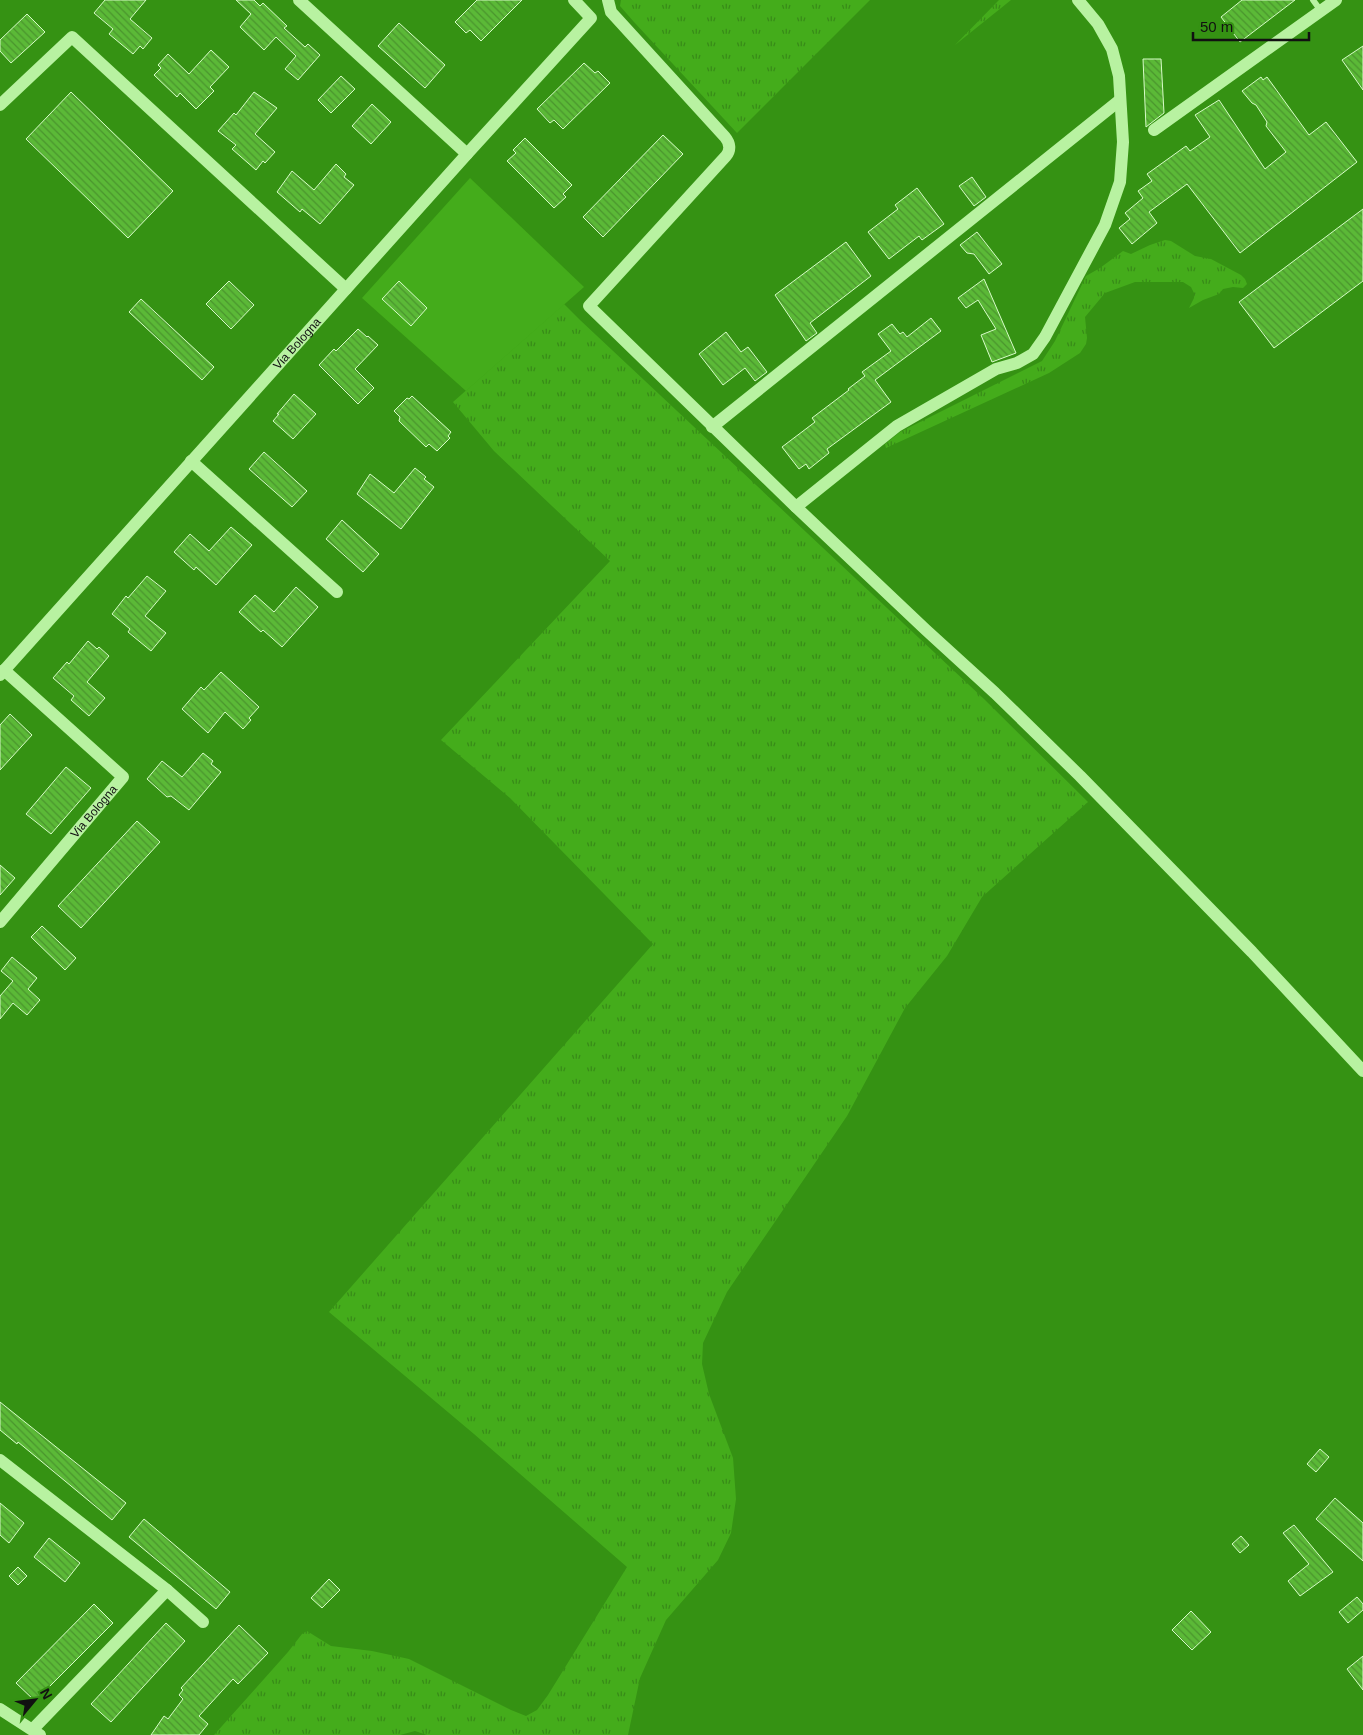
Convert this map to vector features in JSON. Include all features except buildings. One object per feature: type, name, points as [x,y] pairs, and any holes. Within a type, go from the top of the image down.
[{"type":"street","points":[[299,0],[466,154]]},
{"type":"street","name":"Via Bologna","points":[[0,922],[123,778],[2,673],[466,154],[591,18],[574,0]]},
{"type":"street","points":[[608,0],[610,12],[725,137],[729,146],[726,156],[589,306],[712,427],[1080,776],[1259,960],[1363,1071]]},
{"type":"street","points":[[796,507],[897,426],[996,369],[1017,363],[1033,354],[1045,337],[1101,234],[1120,182],[1123,142],[1119,76],[1112,49],[1098,24],[1078,0]]},
{"type":"street","points":[[1154,130],[1336,0]]},
{"type":"street","points":[[0,105],[72,36],[346,289]]},
{"type":"street","points":[[712,427],[1120,100]]},
{"type":"street","points":[[191,461],[337,592]]},
{"type":"street","points":[[0,1460],[167,1590],[203,1622]]},
{"type":"street","points":[[0,1709],[37,1732],[167,1590]]},
{"type":"lane","points":[[1313,0],[1320,11]]},
{"type":"green space","points":[[621,0],[870,0],[737,133],[620,6]]},
{"type":"green space","points":[[999,0],[1011,0],[955,45]]},
{"type":"green space","points":[[470,178],[584,287],[466,391],[362,298]]},
{"type":"green space","points":[[1165,240],[1171,241],[1195,256],[1211,259],[1241,275],[1247,284],[1243,288],[1223,289],[1219,294],[1189,308],[1194,298],[1194,293],[1191,287],[1183,282],[1135,282],[1105,293],[1085,317],[1087,338],[1086,344],[1080,353],[1049,373],[886,448],[885,444],[900,432],[1042,361],[1055,341],[1086,276],[1123,251],[1131,254]]},
{"type":"green space","points":[[564,304],[984,699],[1088,802],[982,897],[947,956],[905,1008],[847,1116],[727,1292],[703,1343],[702,1364],[709,1394],[733,1458],[736,1499],[731,1533],[718,1560],[666,1620],[640,1678],[628,1735],[427,1735],[415,1731],[400,1735],[214,1735],[302,1634],[307,1631],[331,1646],[372,1651],[409,1659],[526,1716],[537,1710],[548,1695],[627,1567],[474,1434],[329,1312],[653,944],[510,798],[441,740],[610,561],[494,451],[453,402]]}]
